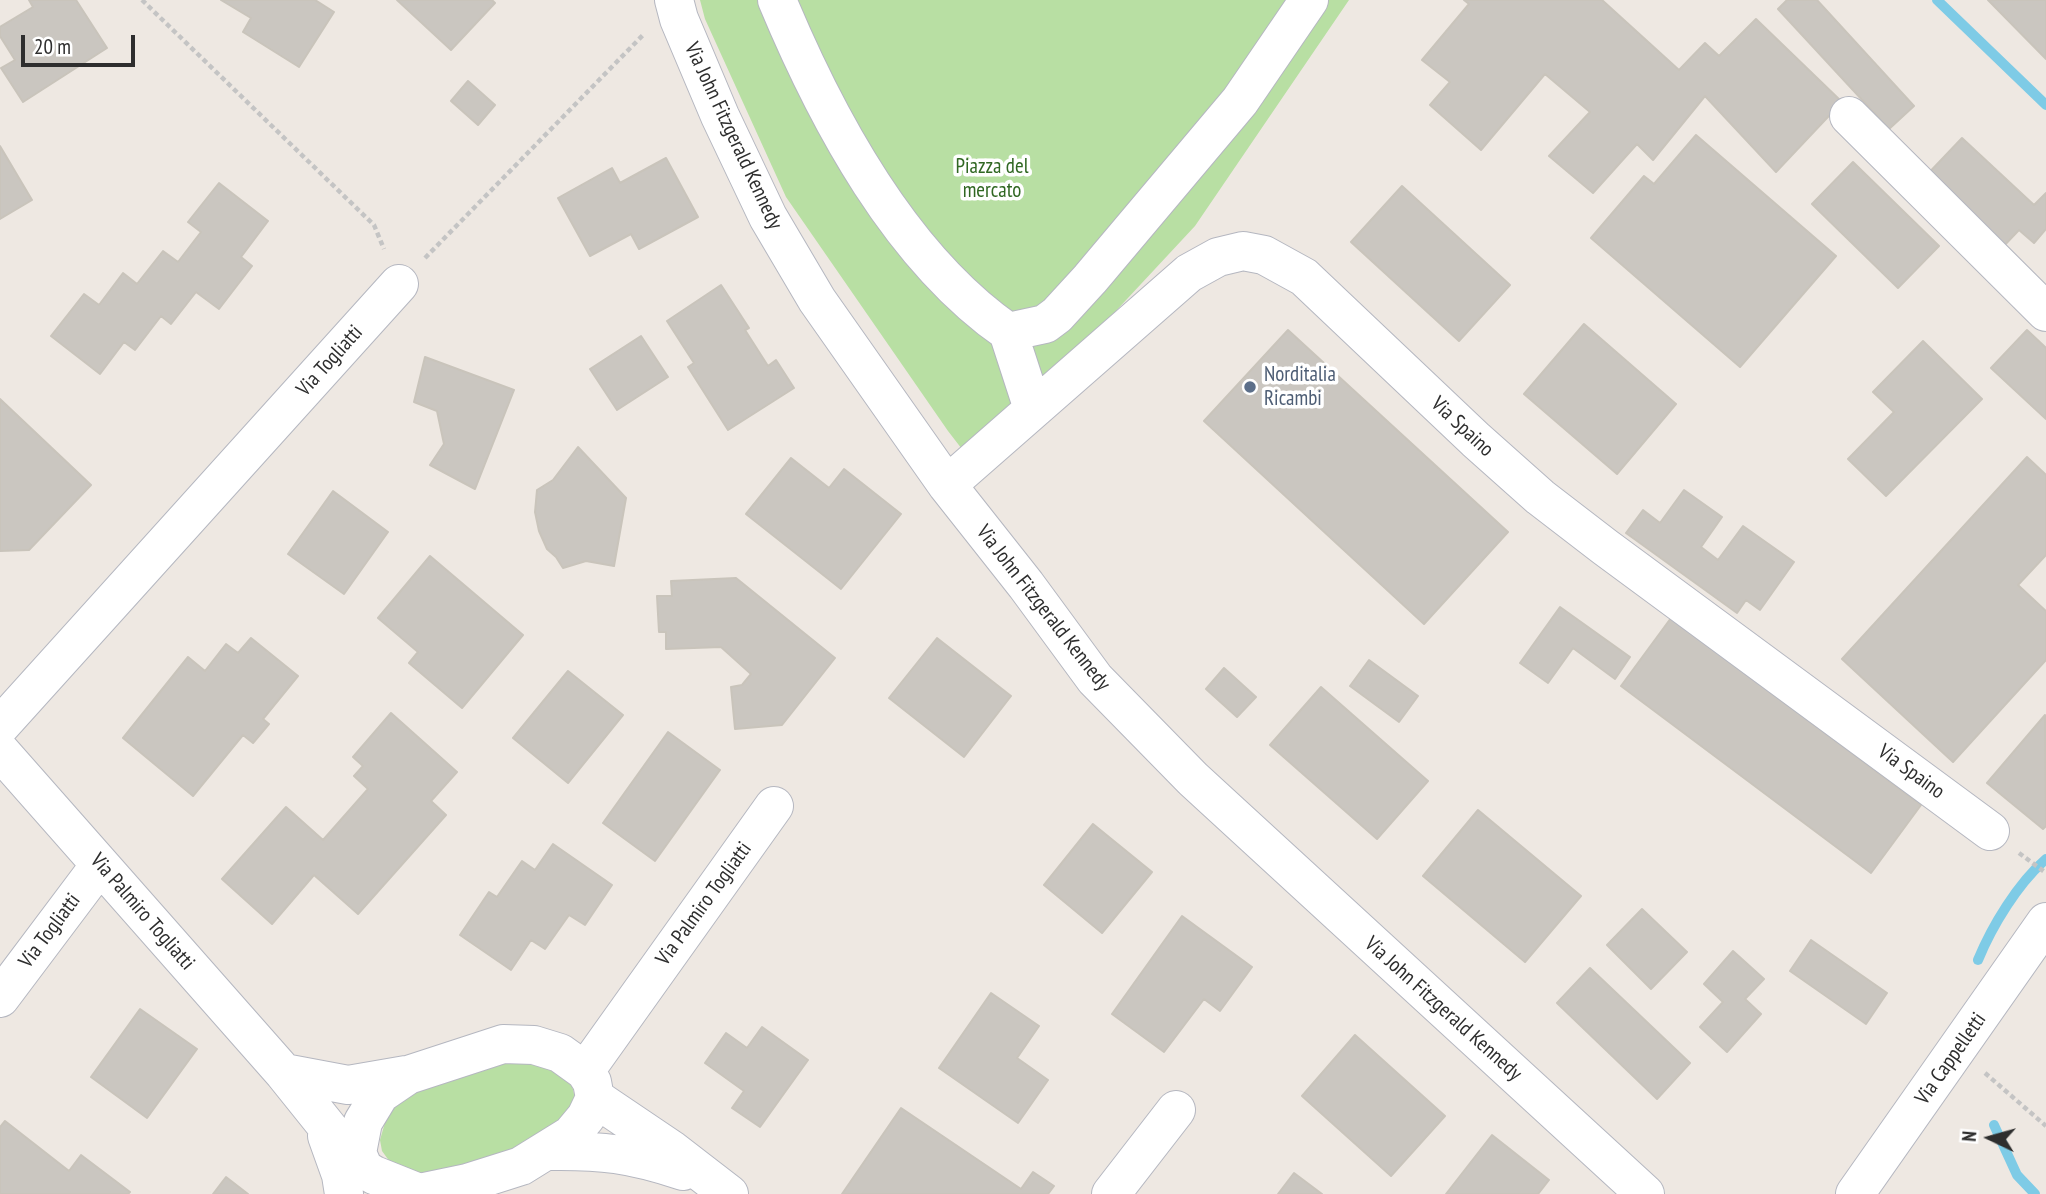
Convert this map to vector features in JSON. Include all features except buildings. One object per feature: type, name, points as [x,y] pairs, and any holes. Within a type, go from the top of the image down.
[{"type":"street","points":[[777,0],[829,110],[871,182],[903,229],[956,291],[1008,332],[1033,409]]},
{"type":"street","points":[[1008,332],[1045,324],[1090,279],[1240,101],[1309,0]]},
{"type":"street","name":"Via John Fitzgerald Kennedy","points":[[677,9],[720,116],[768,217],[817,300],[947,485],[1026,585],[1095,679],[1193,779],[1645,1194]]},
{"type":"street","points":[[1849,117],[2046,312]]},
{"type":"street","name":"Via Spaino","points":[[947,485],[1175,284],[1205,262],[1243,251],[1264,255],[1278,261],[1315,287],[1476,440],[1540,496],[2002,840]]},
{"type":"street","name":"Via Togliatti","points":[[0,726],[399,284]]},
{"type":"street","name":"Via Palmiro Togliatti","points":[[0,751],[284,1073],[341,1144],[354,1177],[374,1175],[418,1194],[467,1184],[521,1166],[571,1135],[586,1117],[590,1084],[774,806]]},
{"type":"street","name":"Via Togliatti","points":[[0,998],[100,865]]},
{"type":"street","name":"Via Cappelletti","points":[[1855,1194],[2046,922]]},
{"type":"street","points":[[284,1073],[348,1086],[408,1075],[503,1044],[534,1045],[560,1053],[590,1084],[719,1187]]},
{"type":"street","points":[[354,1177],[363,1122],[380,1094],[408,1075]]},
{"type":"street","points":[[1111,1194],[1176,1110]]},
{"type":"street","points":[[548,1151],[598,1150],[643,1158],[719,1187]]},
{"type":"path","points":[[142,0],[374,225],[399,284],[650,29],[677,9]]},
{"type":"path","points":[[2002,840],[2046,873]]},
{"type":"path","points":[[1958,1049],[2046,1126]]},
{"type":"green space","name":"Piazza del mercato","points":[[700,0],[1349,0],[1195,226],[1046,386],[965,453],[786,197],[705,19]]},
{"type":"green space","points":[[513,1062],[560,1068],[567,1078],[572,1086],[574,1100],[559,1134],[453,1172],[404,1174],[390,1162],[382,1151],[380,1140],[386,1119],[400,1098],[447,1075]]},
{"type":"waterway","points":[[1937,0],[2046,105]]},
{"type":"waterway","points":[[1978,960],[2007,906],[2046,859]]},
{"type":"waterway","points":[[1994,1125],[2017,1175],[2035,1194]]},
{"type":"place","name":"Norditalia Ricambi","points":[[1250,387]]}]
